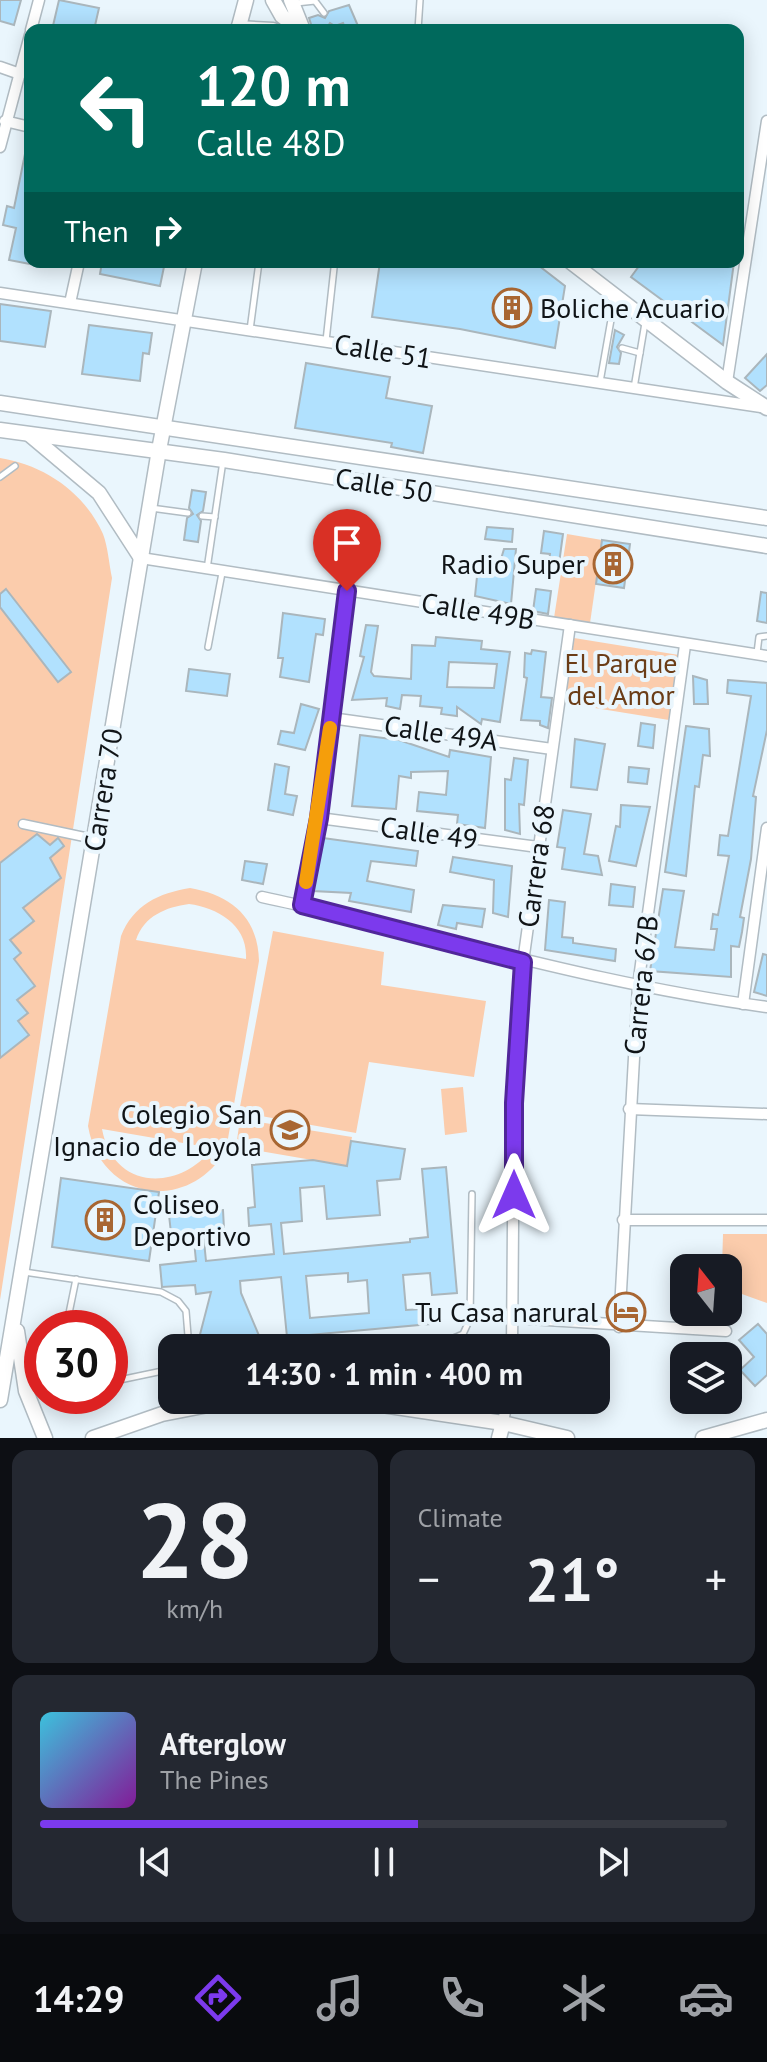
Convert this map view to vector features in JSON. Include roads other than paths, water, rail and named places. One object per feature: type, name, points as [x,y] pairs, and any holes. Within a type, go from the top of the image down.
[{"type":"main road","points":[[239,24],[246,0]]},
{"type":"main road","points":[[273,0],[282,16],[293,24]]},
{"type":"main road","points":[[291,2],[300,24]]},
{"type":"main road","name":"Carrera 70","points":[[0,1400],[162,426],[194,268]]},
{"type":"main road","points":[[579,268],[727,382],[767,408]]},
{"type":"main road","name":"Calle 50","points":[[0,403],[767,518]]},
{"type":"main road","name":"Calle 50","points":[[0,430],[159,450],[767,546]]},
{"type":"main road","points":[[30,435],[99,493],[141,558]]},
{"type":"main road","name":"Carrera 70","points":[[15,1319],[26,1391],[45,1438]]},
{"type":"main road","points":[[93,1438],[162,1414]]},
{"type":"main road","points":[[423,1414],[501,1431],[567,1438]]},
{"type":"main road","points":[[703,1438],[767,1420]]},
{"type":"street","points":[[33,24],[39,0]]},
{"type":"street","points":[[0,147],[24,59]]},
{"type":"street","points":[[0,67],[20,74]]},
{"type":"street","points":[[5,121],[24,126]]},
{"type":"street","points":[[727,382],[767,121]]},
{"type":"street","points":[[70,303],[78,268]]},
{"type":"street","name":"Calle 51","points":[[0,293],[767,408]]},
{"type":"street","name":"Calle 49B","points":[[141,558],[762,655]]},
{"type":"street","points":[[302,905],[319,818],[347,591]]},
{"type":"street","name":"Carrera 68","points":[[513,1334],[514,1103],[523,962],[570,625]]},
{"type":"street","name":"Carrera 67B","points":[[619,1327],[638,986],[685,645]]},
{"type":"street","name":"Calle 49A","points":[[331,718],[552,749]]},
{"type":"street","name":"Calle 49","points":[[319,818],[538,847]]},
{"type":"street","points":[[23,824],[95,840]]},
{"type":"street","points":[[743,1004],[767,828]]},
{"type":"street","points":[[262,897],[523,962],[638,986],[767,1007]]},
{"type":"street","points":[[629,1109],[767,1114]]},
{"type":"street","points":[[623,1220],[767,1220]]},
{"type":"street","points":[[514,1318],[619,1327],[726,1331]]},
{"type":"lane","points":[[418,24],[420,0]]},
{"type":"lane","points":[[291,2],[315,1],[324,13]]},
{"type":"lane","points":[[249,331],[258,268]]},
{"type":"lane","points":[[326,342],[334,268]]},
{"type":"lane","points":[[600,383],[615,296]]},
{"type":"lane","points":[[633,389],[645,319]]},
{"type":"lane","points":[[622,348],[640,353]]},
{"type":"lane","points":[[207,569],[224,460]]},
{"type":"lane","points":[[0,477],[15,466]]},
{"type":"lane","points":[[150,508],[188,513]]},
{"type":"lane","points":[[202,516],[215,517]]},
{"type":"lane","points":[[208,647],[222,572]]},
{"type":"lane","points":[[762,655],[759,637],[767,636]]},
{"type":"lane","points":[[463,1334],[470,1319],[472,1194]]},
{"type":"lane","points":[[23,1272],[136,1287],[171,1296],[186,1311],[188,1334]]},
{"type":"lane","points":[[70,1310],[76,1279]]},
{"type":"lane","points":[[128,1378],[158,1372]]},
{"type":"place","name":"Boliche Acuario","points":[[512,308]]},
{"type":"place","name":"Radio Super","points":[[613,564]]},
{"type":"place","name":"Colegio San Ignacio de Loyola","points":[[290,1130]]},
{"type":"place","name":"Coliseo Deportivo","points":[[105,1220]]},
{"type":"place","name":"Tu Casa narural","points":[[626,1312]]},
{"type":"park label","name":"El Parque del Amor","points":[[621,679]]}]
